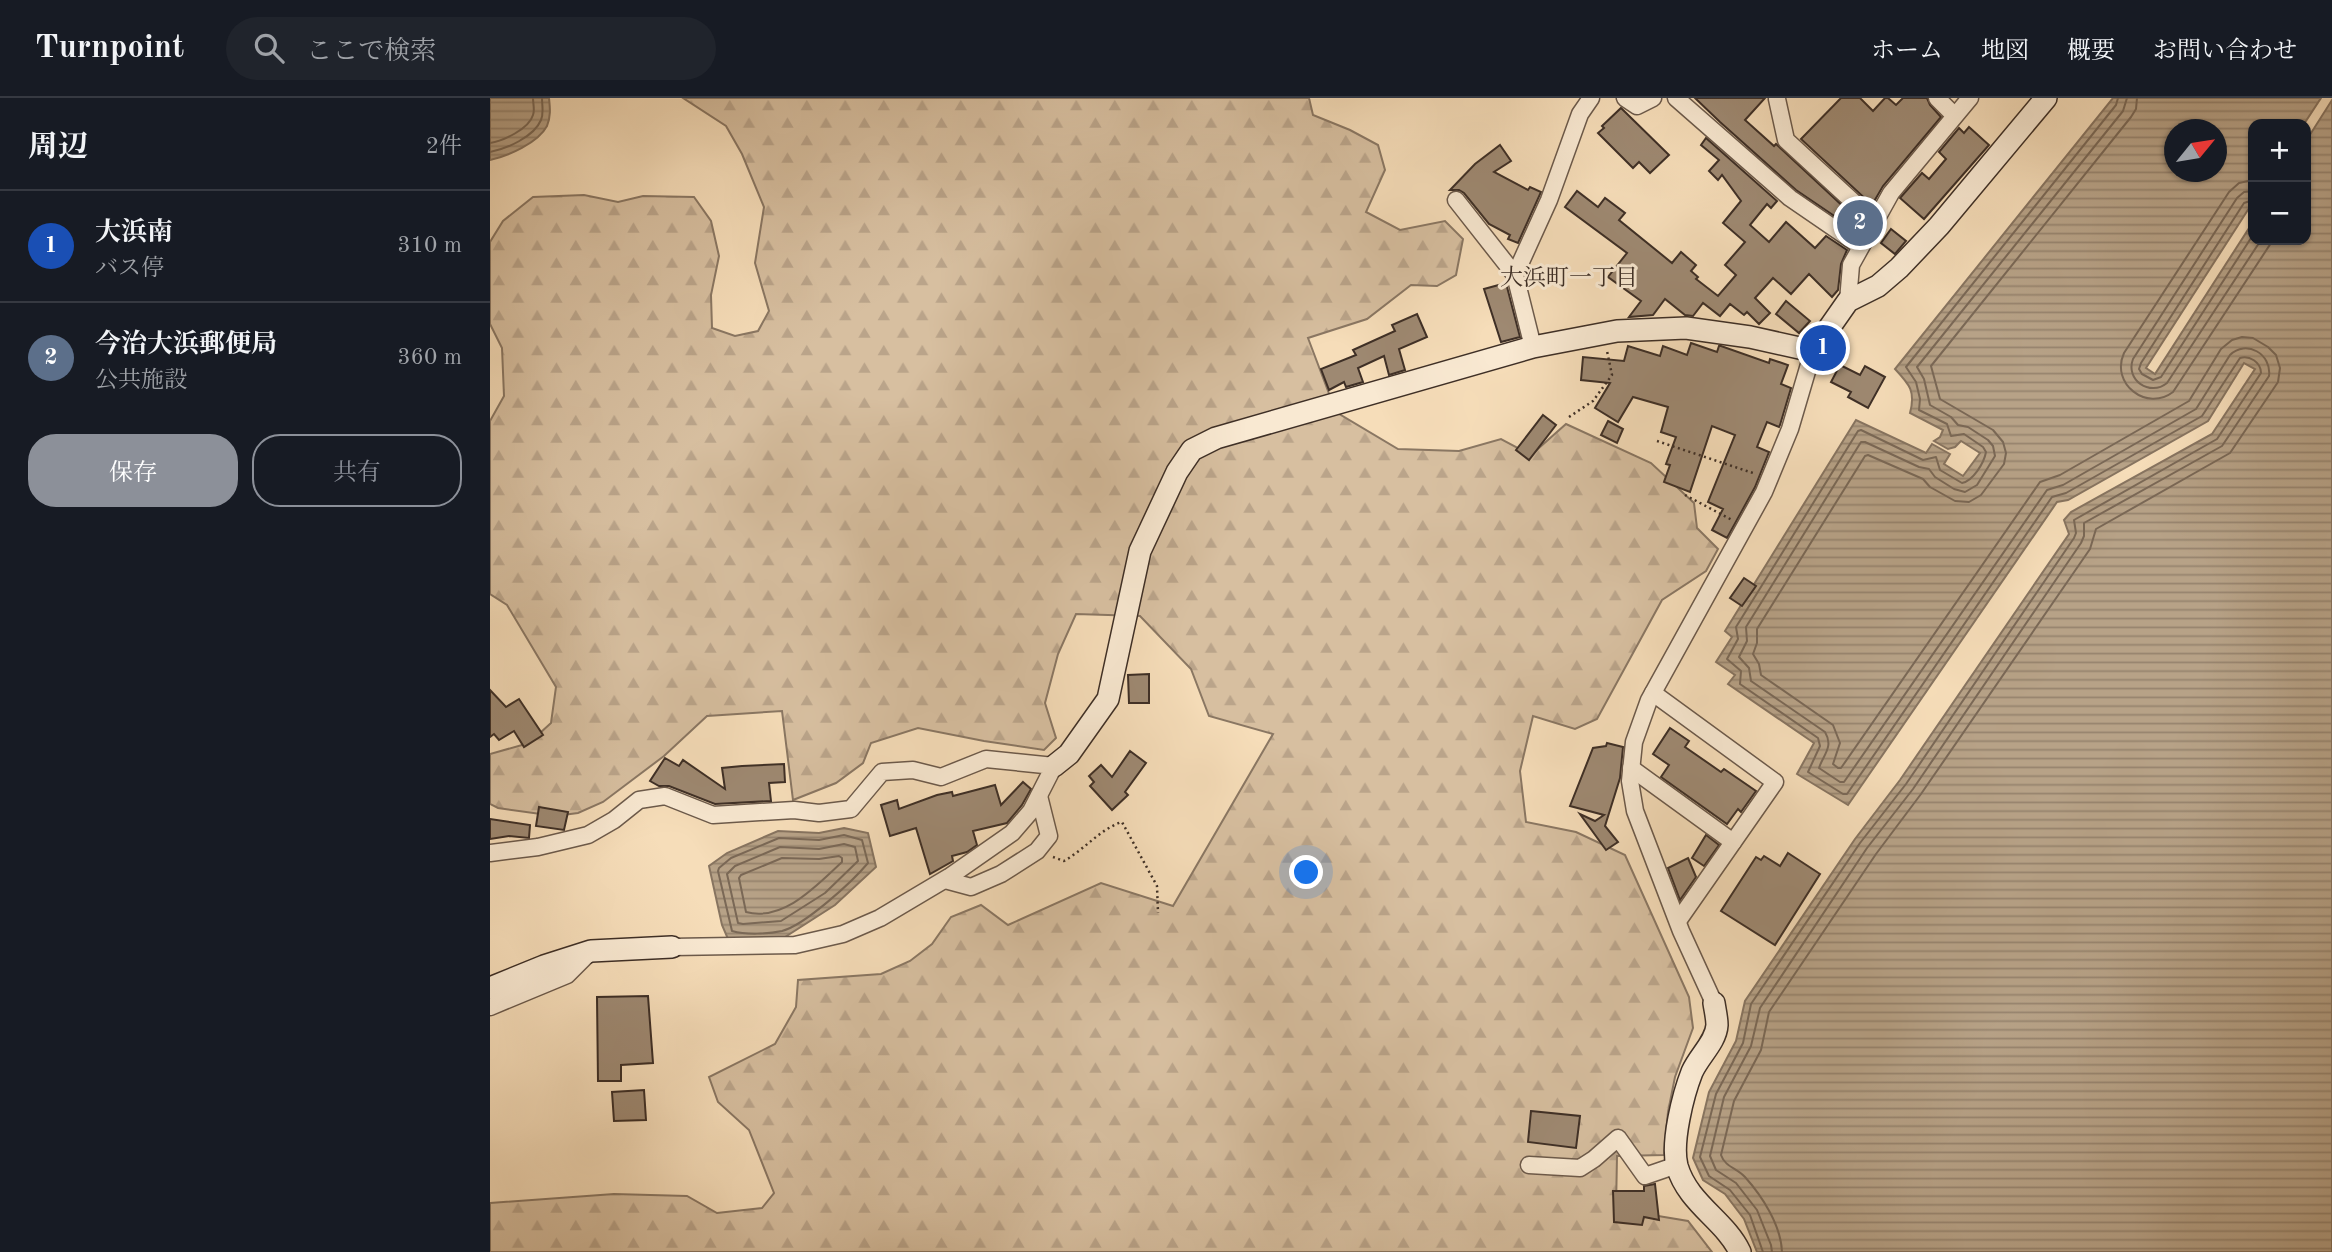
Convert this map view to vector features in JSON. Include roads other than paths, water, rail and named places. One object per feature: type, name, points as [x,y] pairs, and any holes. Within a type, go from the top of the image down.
[{"type":"street","points":[[1515,275],[1549,200],[1580,114],[1591,98]]},
{"type":"street","points":[[1625,98],[1637,106],[1653,98]]},
{"type":"street","points":[[1676,98],[1790,198],[1860,246]]},
{"type":"street","points":[[1937,98],[1954,115]]},
{"type":"street","points":[[1848,301],[1851,265],[1874,221],[1891,193],[1970,98]]},
{"type":"street","points":[[1740,1252],[1688,1191],[1677,1165],[1676,1140],[1684,1101],[1693,1070],[1717,1026],[1714,1003],[1635,811],[1630,781],[1634,742],[1653,693],[1745,528],[1769,479],[1790,429],[1813,351],[1848,301],[1878,286],[1907,259],[1939,226],[2046,98]]},
{"type":"street","points":[[1777,99],[1786,140],[1874,221]]},
{"type":"street","points":[[1456,200],[1515,275],[1533,346]]},
{"type":"street","points":[[490,988],[590,951],[795,945],[843,934],[880,918],[944,880],[1012,833],[1031,811],[1054,766],[1069,754],[1108,699],[1140,551],[1177,472],[1192,450],[1216,438],[1533,346],[1604,334],[1686,328],[1750,337],[1813,351]]},
{"type":"street","points":[[1653,693],[1775,782],[1678,921]]},
{"type":"street","points":[[490,853],[538,847],[588,835],[614,820],[639,800],[665,796],[713,815],[794,810],[819,813],[851,809],[882,772],[913,770],[941,777],[986,759],[1054,766]]},
{"type":"street","points":[[1631,768],[1733,842]]},
{"type":"street","points":[[944,880],[971,887],[1001,874],[1037,851],[1049,836],[1039,796]]},
{"type":"street","points":[[490,1007],[567,975],[590,951]]},
{"type":"street","points":[[1529,1165],[1580,1168],[1594,1160],[1618,1138],[1645,1176],[1677,1165]]},
{"type":"water","points":[[490,98],[549,98],[550,115],[547,126],[537,138],[522,148],[490,160]]},
{"type":"water","points":[[2113,98],[2321,98],[2307,119],[2248,119],[2248,210],[2146,368],[2155,374],[2248,230],[2248,245],[2311,245],[2311,133],[2332,100],[2332,1252],[1757,1252],[1744,1219],[1725,1194],[1703,1180],[1693,1158],[1709,1092],[1736,1041],[1745,1001],[2069,534],[2064,520],[2071,512],[2212,434],[2255,369],[2244,363],[2208,421],[2068,500],[2057,502],[1848,805],[1797,774],[1814,743],[1728,684],[1735,675],[1716,662],[1732,637],[1725,631],[1856,420],[1926,453],[1932,444],[1950,454],[1944,464],[1963,476],[1980,453],[1961,441],[1948,449],[1934,441],[1940,437],[1943,430],[1910,413],[1912,393],[1895,369]]},
{"type":"water","points":[[844,828],[868,833],[876,867],[835,905],[785,937],[728,939],[722,925],[709,866],[727,853],[778,831],[819,833]]},
{"type":"place","name":"今治大浜郵便局","points":[[1860,223]]},
{"type":"place","name":"大浜南","points":[[1823,348]]},
{"type":"district","name":"大浜町一丁目","points":[[1569,278]]}]
